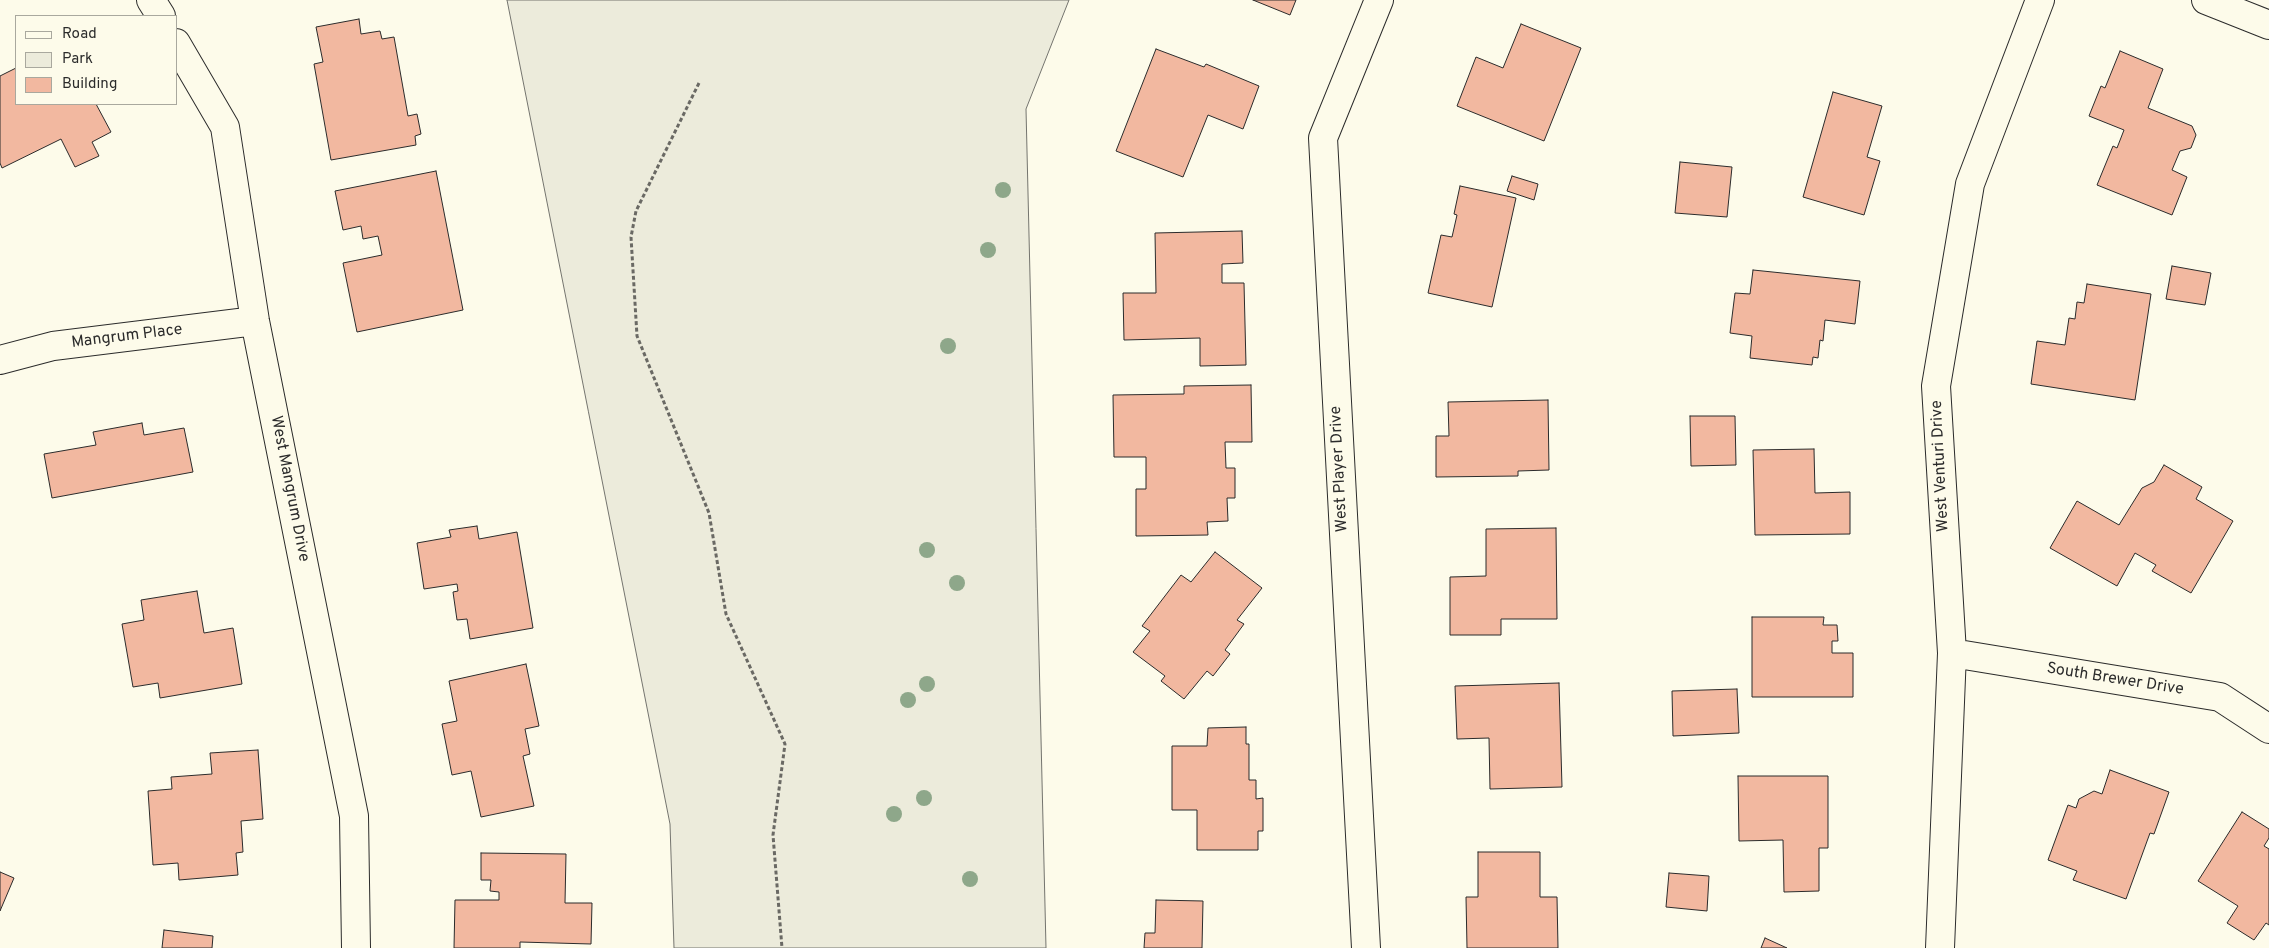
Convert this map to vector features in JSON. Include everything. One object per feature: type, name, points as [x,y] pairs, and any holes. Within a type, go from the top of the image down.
[{"type":"street","points":[[151,0],[160,15]]},
{"type":"street","name":"West Player Drive","points":[[1366,948],[1323,138],[1379,0]]},
{"type":"street","name":"West Venturi Drive","points":[[1940,948],[1952,653],[1936,386],[1970,184],[2040,0]]},
{"type":"street","points":[[2206,0],[2269,25]]},
{"type":"street","name":"West Mangrum Drive","points":[[178,46],[225,127],[255,321],[354,816],[356,948]]},
{"type":"street","name":"Mangrum Place","points":[[0,360],[53,346],[255,321]]},
{"type":"street","name":"South Brewer Drive","points":[[1952,653],[2220,697],[2269,730]]},
{"type":"path","points":[[699,83],[636,212],[631,237],[637,336],[709,513],[726,614],[785,744],[773,835],[782,948]]},
{"type":"green space","points":[[507,0],[1069,0],[1026,109],[1046,948],[674,948],[670,824]]},
{"type":"building","points":[[1253,0],[1296,0],[1290,15]]},
{"type":"building","points":[[359,19],[361,34],[380,31],[382,39],[394,37],[408,116],[417,114],[421,134],[415,136],[416,145],[331,160],[314,64],[323,62],[316,27]]},
{"type":"building","points":[[1521,24],[1581,48],[1544,141],[1457,106],[1476,57],[1503,68]]},
{"type":"building","points":[[1156,49],[1204,67],[1206,64],[1259,86],[1243,129],[1208,115],[1183,177],[1116,151]]},
{"type":"building","points":[[2120,51],[2163,69],[2148,108],[2192,126],[2196,135],[2191,148],[2180,151],[2172,170],[2187,177],[2172,215],[2097,185],[2113,146],[2117,148],[2124,130],[2089,116],[2101,86],[2105,88]]},
{"type":"building","points":[[15,68],[15,105],[97,105],[111,132],[92,142],[99,156],[75,167],[61,139],[2,168],[0,163],[0,76]]},
{"type":"building","points":[[1833,92],[1882,106],[1867,157],[1880,161],[1864,215],[1803,197]]},
{"type":"building","points":[[1680,162],[1732,167],[1727,217],[1675,213]]},
{"type":"building","points":[[436,171],[463,310],[357,332],[343,263],[382,255],[378,236],[363,239],[361,226],[343,230],[335,191]]},
{"type":"building","points":[[1512,176],[1538,184],[1534,200],[1507,191]]},
{"type":"building","points":[[1460,186],[1516,198],[1492,307],[1428,293],[1441,235],[1452,237],[1457,215],[1454,214]]},
{"type":"building","points":[[1242,231],[1243,263],[1222,264],[1222,283],[1244,283],[1246,365],[1200,366],[1200,338],[1124,340],[1123,293],[1156,293],[1155,233]]},
{"type":"building","points":[[2172,266],[2211,273],[2205,305],[2166,299]]},
{"type":"building","points":[[1753,270],[1860,281],[1855,324],[1825,320],[1823,341],[1820,340],[1818,358],[1813,357],[1812,365],[1750,358],[1752,336],[1730,333],[1735,293],[1750,294]]},
{"type":"building","points":[[2087,284],[2151,294],[2135,400],[2031,384],[2037,341],[2065,345],[2069,318],[2075,319],[2077,302],[2084,303]]},
{"type":"building","points":[[1251,385],[1252,442],[1225,442],[1226,468],[1235,468],[1235,498],[1227,498],[1228,521],[1207,522],[1208,535],[1136,536],[1136,489],[1146,489],[1146,457],[1114,457],[1113,395],[1184,394],[1184,386]]},
{"type":"building","points":[[1548,400],[1549,470],[1518,471],[1518,476],[1436,477],[1436,436],[1449,436],[1448,402]]},
{"type":"building","points":[[1690,416],[1735,416],[1736,465],[1691,466]]},
{"type":"building","points":[[142,423],[144,435],[184,428],[193,472],[52,498],[44,454],[96,445],[93,432]]},
{"type":"building","points":[[1814,449],[1815,493],[1850,492],[1850,534],[1755,535],[1753,450]]},
{"type":"building","points":[[2164,465],[2202,487],[2196,499],[2233,521],[2191,593],[2152,571],[2156,565],[2135,553],[2117,586],[2050,548],[2077,501],[2119,525],[2142,488],[2154,482]]},
{"type":"building","points":[[477,526],[479,539],[517,532],[533,628],[470,639],[467,619],[457,620],[453,592],[458,591],[457,584],[424,589],[417,543],[451,537],[449,530]]},
{"type":"building","points":[[1556,528],[1557,619],[1501,619],[1501,635],[1450,635],[1450,577],[1486,576],[1486,529]]},
{"type":"building","points":[[1215,552],[1262,588],[1237,620],[1244,624],[1225,650],[1230,654],[1213,676],[1207,671],[1184,699],[1161,681],[1165,676],[1133,652],[1150,631],[1142,626],[1181,575],[1191,582]]},
{"type":"building","points":[[197,591],[204,633],[233,628],[242,684],[160,698],[158,683],[133,687],[122,624],[144,620],[141,600]]},
{"type":"building","points":[[1752,617],[1824,617],[1823,625],[1837,625],[1838,641],[1832,641],[1832,653],[1853,653],[1853,697],[1752,697]]},
{"type":"building","points":[[526,664],[539,726],[525,729],[530,754],[523,756],[534,806],[481,817],[471,771],[452,775],[442,724],[457,721],[449,681]]},
{"type":"building","points":[[1559,683],[1562,787],[1490,789],[1489,738],[1457,739],[1455,686]]},
{"type":"building","points":[[1737,689],[1739,733],[1673,736],[1672,691]]},
{"type":"building","points":[[1246,727],[1246,744],[1249,744],[1249,780],[1256,780],[1256,799],[1263,798],[1263,831],[1258,831],[1258,850],[1197,850],[1197,810],[1172,810],[1172,746],[1207,746],[1208,728]]},
{"type":"building","points":[[258,750],[263,819],[241,821],[243,852],[236,853],[238,875],[179,880],[178,863],[153,865],[148,791],[172,789],[171,777],[212,774],[210,753]]},
{"type":"building","points":[[2110,770],[2169,792],[2154,834],[2150,833],[2126,899],[2073,880],[2077,871],[2048,860],[2068,805],[2076,808],[2079,799],[2094,791],[2102,794]]},
{"type":"building","points":[[1738,776],[1828,776],[1828,848],[1819,848],[1819,891],[1784,892],[1783,840],[1739,841]]},
{"type":"building","points":[[2242,812],[2269,829],[2269,838],[2264,846],[2269,849],[2269,925],[2266,923],[2254,940],[2227,923],[2238,906],[2198,881]]},
{"type":"building","points":[[1478,852],[1540,852],[1540,897],[1557,897],[1558,948],[1467,948],[1466,897],[1478,897]]},
{"type":"building","points":[[481,853],[566,854],[565,903],[592,903],[591,944],[520,942],[520,948],[454,948],[455,900],[499,900],[499,892],[490,891],[491,880],[481,880]]},
{"type":"building","points":[[0,872],[14,878],[0,911]]},
{"type":"building","points":[[1669,873],[1709,876],[1707,911],[1666,907]]},
{"type":"building","points":[[1156,900],[1203,901],[1202,948],[1144,948],[1145,933],[1155,933]]},
{"type":"building","points":[[164,930],[213,936],[212,948],[162,948]]},
{"type":"building","points":[[1765,938],[1787,948],[1761,948]]}]
